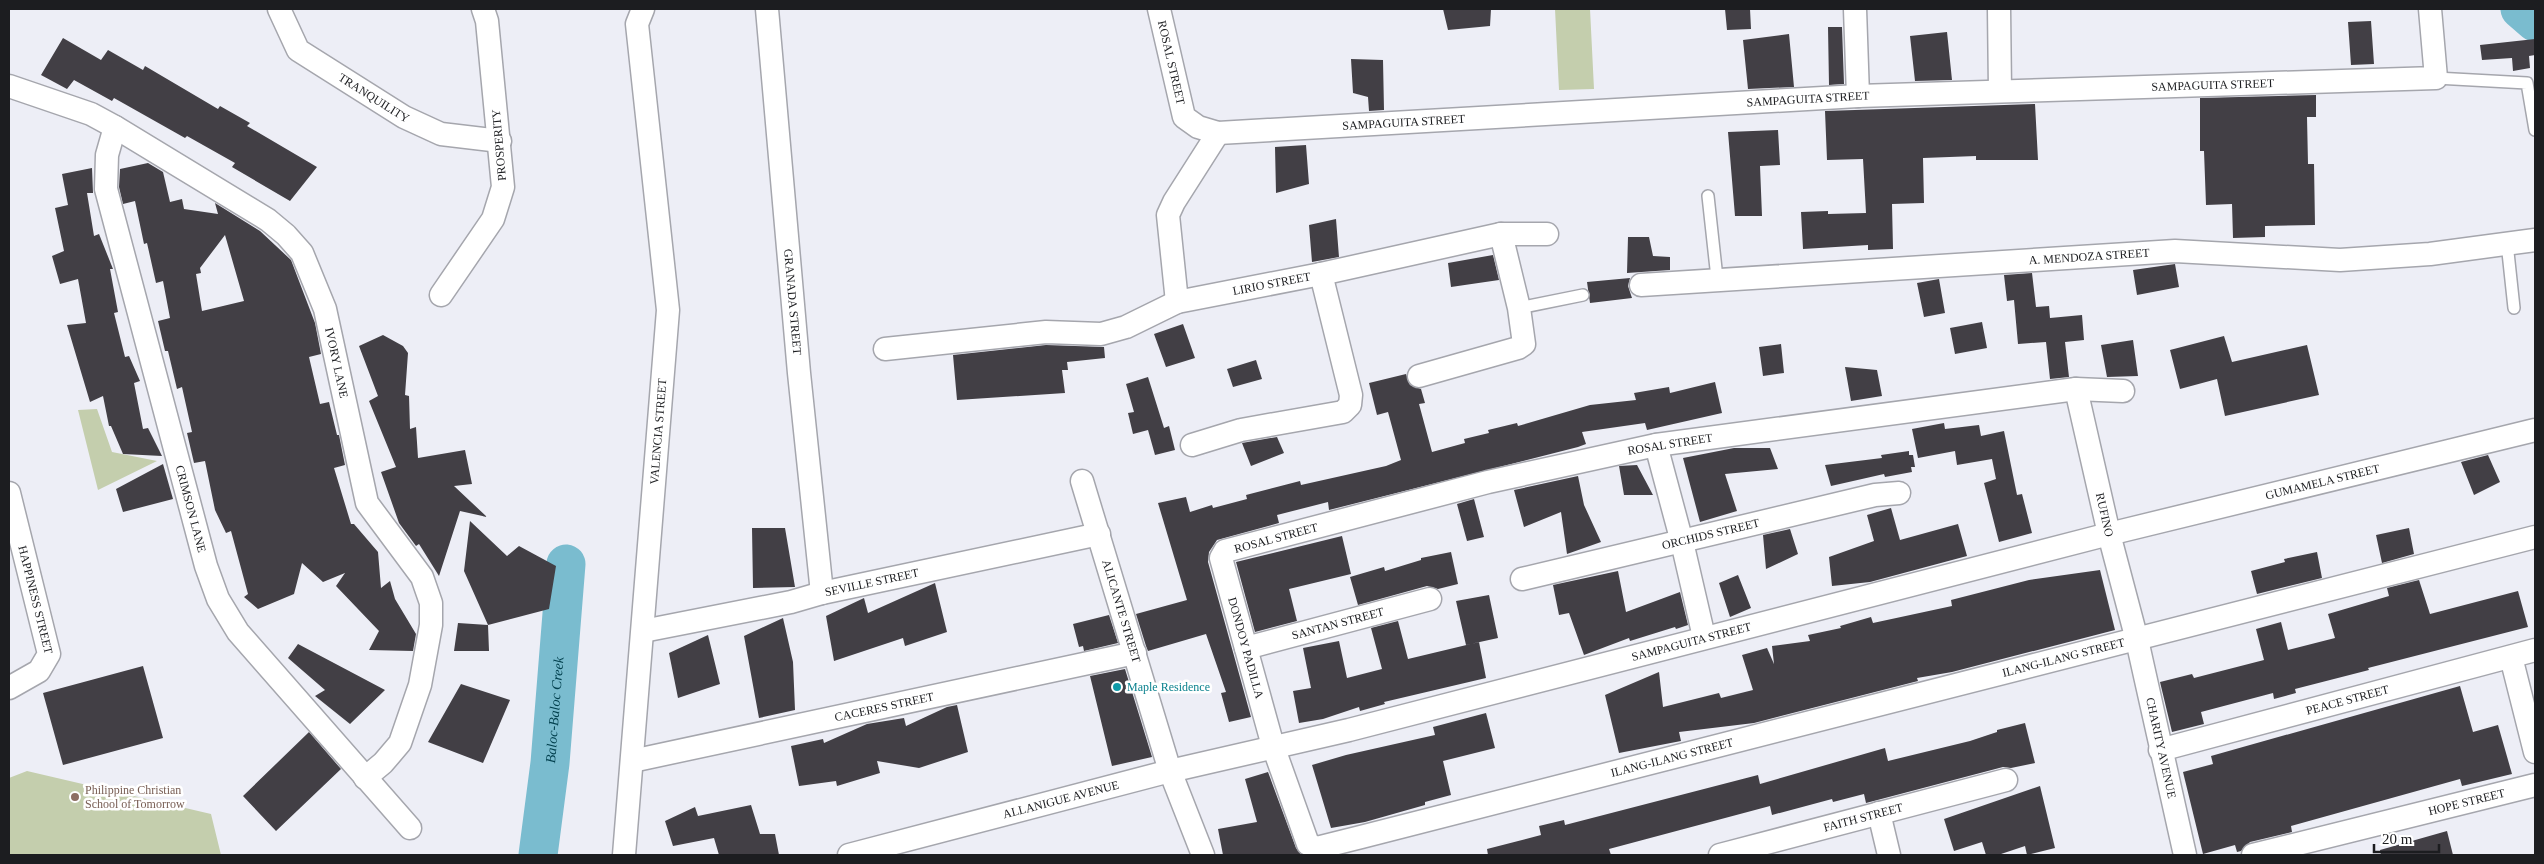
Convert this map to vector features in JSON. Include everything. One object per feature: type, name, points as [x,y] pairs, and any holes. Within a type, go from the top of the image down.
[{"type":"street","name":"TRANQUILITY","points":[[279,9],[298,50],[404,117],[441,134],[500,141]]},
{"type":"street","name":"PROSPERITY","points":[[441,295],[493,219],[503,187],[487,21],[483,9]]},
{"type":"street","name":"VALENCIA STREET","points":[[624,855],[668,310],[637,24],[643,9]]},
{"type":"street","name":"GRANADA STREET","points":[[768,9],[799,373],[822,593]]},
{"type":"street","name":"ROSAL STREET","points":[[1159,9],[1184,117]]},
{"type":"street","points":[[1855,9],[1858,96]]},
{"type":"street","points":[[1999,9],[2000,91]]},
{"type":"street","points":[[2430,9],[2436,78]]},
{"type":"street","name":"SAMPAGUITA STREET","points":[[1184,117],[1198,127],[1218,133],[1858,96],[2436,78]]},
{"type":"street","name":"IVORY LANE","points":[[9,86],[91,114],[115,127],[268,220],[286,235],[302,253],[325,309],[367,503],[422,577],[431,603],[431,625],[420,685],[400,743],[384,763],[366,778]]},
{"type":"street","name":"CRIMSON LANE","points":[[115,127],[107,155],[106,189],[206,566],[218,599],[238,632],[410,828]]},
{"type":"street","points":[[1177,302],[1168,215],[1174,202],[1218,133]]},
{"type":"street","points":[[1419,376],[1518,348],[1524,344],[1525,340],[1519,308],[1502,234]]},
{"type":"street","name":"LIRIO STREET","points":[[885,349],[1046,332],[1100,334],[1126,327],[1177,302],[1321,274],[1502,234],[1547,234]]},
{"type":"street","name":"A. MENDOZA STREET","points":[[1641,285],[1716,278],[2175,251],[2340,260],[2430,254],[2535,240]]},
{"type":"street","points":[[1192,444],[1241,430],[1343,412],[1350,405],[1351,395],[1321,274]]},
{"type":"street","name":"ROSAL STREET","points":[[1225,551],[1488,482],[1656,445],[2076,389],[2123,391]]},
{"type":"street","name":"RUFINO","points":[[2076,389],[2137,640]]},
{"type":"street","name":"GUMAMELA STREET","points":[[2110,534],[2535,430]]},
{"type":"street","points":[[1656,445],[1682,542],[1704,637]]},
{"type":"street","name":"ALICANTE STREET","points":[[1082,481],[1170,771],[1203,855]]},
{"type":"street","name":"HAPPINESS STREET","points":[[9,493],[49,654],[39,671],[9,688]]},
{"type":"street","name":"ORCHIDS STREET","points":[[1522,579],[1875,495],[1899,493]]},
{"type":"street","name":"SEVILLE STREET","points":[[643,631],[791,602],[822,593],[1099,534]]},
{"type":"street","name":"SAMPAGUITA STREET","points":[[1273,746],[1349,730],[1704,637],[2110,534]]},
{"type":"street","points":[[2137,640],[2535,537]]},
{"type":"street","name":"DONDOY PADILLA","points":[[1225,551],[1221,558],[1273,746]]},
{"type":"street","name":"SANTAN STREET","points":[[1246,648],[1430,599]]},
{"type":"street","name":"ILANG-ILANG STREET","points":[[1273,746],[1308,844],[1317,848],[2137,640]]},
{"type":"street","name":"CHARITY AVENUE","points":[[2137,640],[2160,750],[2185,855]]},
{"type":"street","name":"PEACE STREET","points":[[2160,750],[2535,650]]},
{"type":"street","name":"CACERES STREET","points":[[632,760],[1135,653]]},
{"type":"street","points":[[2511,657],[2535,752]]},
{"type":"street","name":"ALLANIGUE AVENUE","points":[[850,855],[1273,746]]},
{"type":"street","name":"FAITH STREET","points":[[1720,855],[2006,780]]},
{"type":"street","name":"HOPE STREET","points":[[2253,855],[2535,786]]},
{"type":"street","points":[[1879,813],[1889,855]]},
{"type":"lane","points":[[2436,78],[2527,82],[2535,130]]},
{"type":"lane","points":[[1708,196],[1716,278]]},
{"type":"lane","points":[[2507,244],[2514,308]]},
{"type":"lane","points":[[1519,308],[1583,296]]},
{"type":"green space","points":[[1555,9],[1590,9],[1594,89],[1559,90]]},
{"type":"green space","points":[[97,409],[112,452],[157,461],[98,490],[78,410]]},
{"type":"green space","name":"Philippine Christian School of Tomorrow","points":[[27,771],[211,814],[221,855],[9,855],[9,778]]},
{"type":"building","points":[[1443,9],[1491,9],[1490,26],[1448,30]]},
{"type":"building","points":[[1725,9],[1750,9],[1751,29],[1727,30]]},
{"type":"building","points":[[2371,21],[2374,64],[2351,65],[2348,22]]},
{"type":"building","points":[[1828,27],[1842,27],[1844,84],[1829,85]]},
{"type":"building","points":[[1947,32],[1952,80],[1915,81],[1910,36]]},
{"type":"building","points":[[1789,34],[1794,87],[1748,89],[1743,40]]},
{"type":"building","points":[[63,38],[101,60],[108,50],[143,70],[145,66],[218,109],[220,106],[250,123],[247,126],[317,167],[290,201],[232,167],[235,163],[187,136],[185,138],[114,98],[112,101],[74,80],[67,89],[41,75]]},
{"type":"building","points":[[2535,39],[2535,55],[2529,56],[2530,68],[2513,71],[2512,58],[2482,60],[2480,45]]},
{"type":"building","points":[[1351,59],[1383,60],[1384,110],[1369,111],[1368,97],[1353,93]]},
{"type":"building","points":[[2316,95],[2316,117],[2307,117],[2308,164],[2314,164],[2315,225],[2265,226],[2265,237],[2233,238],[2232,204],[2206,205],[2204,151],[2200,151],[2200,98]]},
{"type":"building","points":[[2035,104],[2038,160],[1976,160],[1976,156],[1923,158],[1924,203],[1892,204],[1893,249],[1868,250],[1868,245],[1803,249],[1801,212],[1828,211],[1828,214],[1866,213],[1863,159],[1827,160],[1825,111]]},
{"type":"building","points":[[1778,130],[1780,165],[1760,166],[1762,216],[1735,216],[1728,132]]},
{"type":"building","points":[[1306,145],[1309,184],[1276,193],[1275,147]]},
{"type":"building","points":[[148,163],[163,172],[170,202],[182,199],[184,209],[218,214],[215,203],[260,231],[291,260],[315,323],[321,354],[309,357],[320,404],[329,402],[337,435],[339,435],[345,465],[334,468],[351,524],[354,524],[378,552],[381,588],[390,581],[395,599],[416,634],[413,651],[369,650],[379,631],[336,586],[345,573],[323,582],[302,563],[294,594],[258,609],[244,597],[248,594],[231,531],[226,533],[215,510],[205,461],[194,463],[187,433],[192,432],[182,387],[177,389],[168,351],[165,351],[158,321],[170,318],[163,281],[156,283],[147,243],[144,244],[135,201],[123,204],[119,187],[120,169]],"holes":[[[225,235],[244,301],[202,311],[196,274],[201,273],[200,268]]]},
{"type":"building","points":[[92,168],[93,193],[87,193],[94,236],[99,234],[113,269],[110,269],[118,312],[114,313],[125,357],[129,356],[140,381],[134,383],[143,429],[148,428],[162,456],[123,454],[111,426],[109,426],[103,396],[90,402],[67,325],[86,323],[78,279],[60,284],[52,256],[64,251],[55,208],[68,205],[62,174]]},
{"type":"building","points":[[1336,219],[1339,257],[1312,262],[1309,225]]},
{"type":"building","points":[[1628,237],[1649,237],[1653,256],[1670,257],[1670,270],[1627,273]]},
{"type":"building","points":[[1493,255],[1499,280],[1451,287],[1448,263]]},
{"type":"building","points":[[2175,264],[2179,287],[2137,295],[2133,270]]},
{"type":"building","points":[[2032,273],[2036,307],[2049,306],[2050,318],[2082,315],[2084,340],[2065,342],[2069,377],[2050,379],[2046,342],[2018,344],[2014,300],[2007,301],[2004,275]]},
{"type":"building","points":[[1630,278],[1628,286],[1632,298],[1590,303],[1587,282]]},
{"type":"building","points":[[1939,279],[1945,313],[1924,317],[1917,283]]},
{"type":"building","points":[[1982,322],[1987,348],[1955,354],[1950,328]]},
{"type":"building","points":[[1183,324],[1195,358],[1166,367],[1154,334]]},
{"type":"building","points":[[383,335],[403,346],[408,353],[405,395],[409,396],[410,429],[416,427],[418,458],[465,450],[472,484],[454,486],[487,517],[460,511],[439,576],[419,544],[416,546],[399,523],[381,472],[396,467],[369,401],[378,396],[359,346]]},
{"type":"building","points":[[2224,336],[2232,362],[2307,345],[2319,395],[2225,416],[2217,379],[2180,389],[2170,350]]},
{"type":"building","points":[[2133,340],[2138,376],[2107,377],[2101,345]]},
{"type":"building","points":[[1781,344],[1784,373],[1763,376],[1759,347]]},
{"type":"building","points":[[1046,345],[1104,347],[1105,358],[1067,362],[1068,370],[1062,370],[1065,393],[957,400],[953,355]]},
{"type":"building","points":[[1256,360],[1262,379],[1233,387],[1227,369]]},
{"type":"building","points":[[1845,367],[1877,370],[1882,396],[1851,401]]},
{"type":"building","points":[[1406,374],[1410,385],[1421,389],[1425,403],[1419,404],[1432,452],[1465,443],[1464,439],[1489,433],[1488,430],[1517,423],[1518,426],[1590,405],[1636,400],[1634,393],[1669,387],[1670,393],[1715,382],[1722,413],[1647,430],[1645,423],[1582,432],[1586,444],[1578,447],[1329,510],[1328,502],[1277,515],[1279,523],[1217,540],[1209,552],[1208,562],[1251,717],[1229,722],[1221,693],[1226,692],[1206,634],[1148,651],[1146,646],[1136,614],[1187,600],[1158,503],[1186,497],[1190,512],[1212,505],[1213,508],[1247,499],[1246,495],[1300,481],[1301,485],[1386,466],[1401,460],[1388,412],[1377,415],[1369,383]]},
{"type":"building","points":[[1148,377],[1164,428],[1169,426],[1175,450],[1155,455],[1148,430],[1133,434],[1128,413],[1134,412],[1126,384]]},
{"type":"building","points":[[1944,423],[1945,429],[1979,425],[1981,436],[2004,431],[2017,495],[2022,494],[2032,533],[1999,542],[1984,483],[1996,479],[1992,459],[1957,465],[1955,451],[1918,458],[1912,429]]},
{"type":"building","points":[[1277,437],[1284,453],[1251,466],[1242,443]]},
{"type":"building","points":[[1734,448],[1770,448],[1778,469],[1725,474],[1737,511],[1700,522],[1683,458]]},
{"type":"building","points":[[1909,451],[1909,455],[1913,455],[1915,467],[1911,467],[1912,472],[1885,477],[1884,474],[1831,486],[1825,465],[1882,458],[1881,455]]},
{"type":"building","points":[[2488,455],[2500,482],[2474,495],[2461,462]]},
{"type":"building","points":[[163,464],[173,499],[123,512],[116,489]]},
{"type":"building","points":[[1637,465],[1653,495],[1624,495],[1619,466]]},
{"type":"building","points":[[1578,476],[1584,505],[1601,542],[1567,554],[1561,512],[1524,527],[1514,490]]},
{"type":"building","points":[[1474,499],[1484,537],[1467,541],[1457,504]]},
{"type":"building","points":[[1891,508],[1900,540],[1958,524],[1967,556],[1870,582],[1832,586],[1829,557],[1874,541],[1867,515]]},
{"type":"building","points":[[470,521],[507,556],[519,546],[556,566],[549,609],[488,625],[464,571]]},
{"type":"building","points":[[752,528],[785,528],[795,587],[753,588]]},
{"type":"building","points":[[2409,528],[2414,554],[2382,563],[2376,535]]},
{"type":"building","points":[[1790,529],[1798,554],[1766,569],[1763,535]]},
{"type":"building","points":[[1342,536],[1351,574],[1289,589],[1297,621],[1255,632],[1236,562]]},
{"type":"building","points":[[1451,552],[1458,584],[1438,589],[1427,586],[1358,605],[1350,577],[1384,567],[1385,571],[1421,560],[1421,558]]},
{"type":"building","points":[[2317,552],[2322,578],[2257,594],[2251,571],[2285,562],[2284,559]]},
{"type":"building","points":[[2100,570],[2115,630],[1952,672],[1917,678],[1918,681],[1754,723],[1679,732],[1681,741],[1619,753],[1605,695],[1659,672],[1663,707],[1719,693],[1721,698],[1753,690],[1742,655],[1767,648],[1774,664],[1772,646],[1810,641],[1808,635],[1841,628],[1840,626],[1871,617],[1873,623],[1952,606],[1951,600],[2029,580]]},
{"type":"building","points":[[1618,571],[1626,612],[1680,592],[1688,625],[1676,629],[1675,627],[1630,641],[1629,638],[1584,655],[1569,613],[1559,615],[1553,585]]},
{"type":"building","points":[[1738,575],[1751,608],[1730,617],[1719,583]]},
{"type":"building","points":[[2419,580],[2430,614],[2518,591],[2528,627],[2368,668],[2369,670],[2295,689],[2296,693],[2274,699],[2273,693],[2201,712],[2204,724],[2172,732],[2160,682],[2192,674],[2194,678],[2264,660],[2256,629],[2281,622],[2288,650],[2335,638],[2328,614],[2389,596],[2387,588]]},
{"type":"building","points":[[935,583],[947,632],[905,646],[903,638],[834,661],[826,616],[864,598],[868,613]]},
{"type":"building","points":[[1489,595],[1498,638],[1466,645],[1456,601]]},
{"type":"building","points":[[1109,615],[1118,643],[1084,651],[1083,646],[1079,647],[1073,624]]},
{"type":"building","points":[[783,618],[793,662],[795,710],[759,718],[744,636]]},
{"type":"building","points":[[1398,621],[1408,659],[1479,642],[1486,678],[1384,702],[1385,704],[1360,711],[1359,707],[1323,719],[1299,723],[1293,691],[1311,688],[1303,648],[1339,641],[1347,678],[1382,669],[1371,628]]},
{"type":"building","points":[[458,623],[488,625],[489,651],[454,651]]},
{"type":"building","points":[[708,635],[720,684],[678,698],[669,653]]},
{"type":"building","points":[[298,644],[385,690],[350,724],[315,696],[325,690],[288,658]]},
{"type":"building","points":[[143,666],[163,738],[63,765],[43,693]]},
{"type":"building","points":[[1125,669],[1152,757],[1112,766],[1090,676]]},
{"type":"building","points":[[461,684],[510,700],[483,763],[428,742]]},
{"type":"building","points":[[2460,686],[2473,732],[2498,725],[2512,774],[2462,786],[2460,779],[2291,826],[2292,832],[2250,842],[2241,851],[2237,852],[2235,845],[2203,854],[2183,772],[2213,764],[2211,756]]},
{"type":"building","points":[[957,705],[968,752],[919,768],[877,761],[880,773],[837,786],[836,781],[799,786],[791,746],[823,739],[824,743],[867,724],[904,718],[906,726],[947,707]]},
{"type":"building","points":[[1486,713],[1495,748],[1443,761],[1451,795],[1425,802],[1425,805],[1365,822],[1331,828],[1312,765],[1346,755],[1435,735],[1433,727]]},
{"type":"building","points":[[2025,723],[2035,763],[2011,768],[2003,767],[1866,803],[1864,794],[1833,802],[1832,799],[1772,815],[1770,806],[1609,849],[1611,855],[1488,855],[1487,849],[1541,835],[1539,826],[1564,820],[1565,825],[1758,775],[1760,784],[1885,748],[1888,761],[1970,741],[1997,732],[1997,730]]},
{"type":"building","points":[[309,732],[341,769],[276,831],[243,796]]},
{"type":"building","points":[[1268,772],[1296,848],[1302,855],[1223,855],[1218,829],[1257,822],[1245,779]]},
{"type":"building","points":[[2040,786],[2055,848],[2027,855],[2025,846],[1998,855],[1986,855],[1982,842],[1954,851],[1944,819]]},
{"type":"building","points":[[751,805],[760,834],[775,834],[779,855],[719,855],[714,838],[673,846],[665,821],[695,807],[698,816]]},
{"type":"building","points":[[2447,831],[2453,855],[2381,855],[2380,850]]},
{"type":"waterway","points":[[2520,9],[2535,22]]},
{"type":"waterway","name":"Baloc-Baloc Creek","points":[[538,855],[550,763],[566,564]]},
{"type":"place","name":"Maple Residence","points":[[1117,687]]},
{"type":"place","name":"Philippine Christian School of Tomorrow","points":[[75,797]]}]
